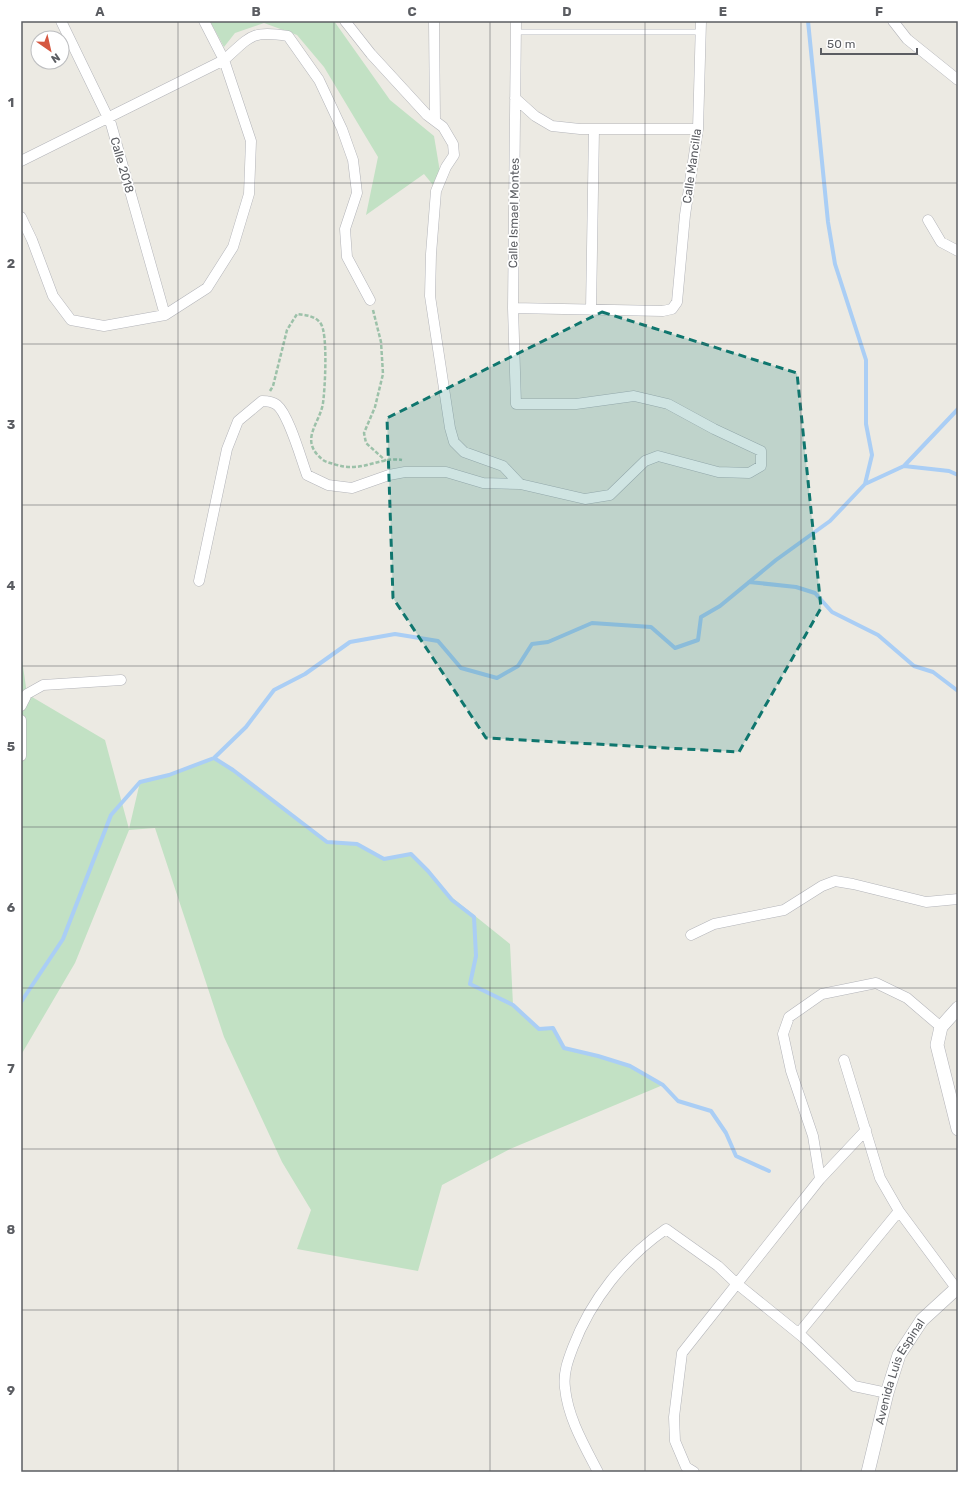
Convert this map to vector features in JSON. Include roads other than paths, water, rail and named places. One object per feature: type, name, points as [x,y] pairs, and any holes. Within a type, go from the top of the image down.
[{"type":"street","name":"Calle 2018","points":[[62,21],[108,118],[165,315]]},
{"type":"street","points":[[21,217],[32,240],[53,296],[71,320],[104,326],[165,315],[207,288],[233,247],[249,194],[251,141],[224,60],[204,21]]},
{"type":"street","points":[[345,21],[371,54],[442,127],[453,144],[454,155],[446,166],[436,192],[430,296],[445,383],[450,428],[454,442],[464,452],[503,466],[520,484]]},
{"type":"street","points":[[434,21],[435,121]]},
{"type":"street","name":"Calle Ismael Montes","points":[[516,21],[513,308],[516,404],[576,404],[634,396],[668,404],[714,429],[761,451],[761,466],[749,473],[718,472],[658,456],[645,461],[610,495],[585,499],[520,484]]},
{"type":"street","name":"Calle Mancilla","points":[[591,310],[663,311],[672,309],[677,302],[685,215],[698,129],[701,21]]},
{"type":"street","points":[[893,21],[907,39],[958,80]]},
{"type":"street","points":[[21,160],[224,60],[251,36],[268,33],[288,36],[319,80],[342,129],[353,160],[357,193],[345,229],[347,257],[370,300]]},
{"type":"street","points":[[515,98],[535,116],[552,126],[594,129],[698,129]]},
{"type":"street","points":[[513,308],[591,310],[594,129]]},
{"type":"street","points":[[928,220],[941,242],[958,251]]},
{"type":"street","points":[[199,581],[227,449],[238,421],[262,401],[270,401],[278,406],[287,419],[307,475],[328,485],[352,488],[389,475],[404,472],[446,472],[483,483],[520,484]]},
{"type":"street","points":[[21,706],[27,694],[43,685],[121,680]]},
{"type":"street","points":[[21,720],[21,756]]},
{"type":"street","points":[[691,935],[714,924],[784,910],[822,886],[835,881],[854,884],[926,902],[958,899]]},
{"type":"street","points":[[820,1179],[813,1136],[791,1070],[782,1034],[789,1017],[822,994],[876,983],[907,998],[941,1027]]},
{"type":"street","points":[[958,1008],[941,1027],[937,1045],[958,1129]]},
{"type":"street","points":[[844,1060],[880,1178],[899,1211],[957,1287]]},
{"type":"street","points":[[694,1472],[686,1467],[675,1441],[674,1417],[682,1353],[820,1179],[866,1130]]},
{"type":"street","points":[[799,1333],[899,1211]]},
{"type":"street","points":[[598,1472],[572,1421],[564,1387],[566,1367],[581,1327],[603,1289],[648,1242],[666,1229],[718,1266],[736,1283],[799,1333],[854,1386],[887,1393]]},
{"type":"street","name":"Avenida Luis Espinal","points":[[868,1472],[887,1393],[899,1355],[922,1320],[957,1287]]},
{"type":"lane","points":[[516,32],[701,32]]},
{"type":"waterway","points":[[21,1002],[63,939],[111,815],[140,782],[169,775],[214,758],[246,727],[274,690],[305,674],[350,642],[395,634],[438,641],[461,668],[497,678],[518,666],[532,644],[548,642],[592,623],[651,627],[675,648],[698,640],[701,617],[720,606],[776,560],[830,521],[865,484],[872,455],[866,424],[866,360],[835,264],[828,222],[808,21]]},
{"type":"waterway","points":[[904,466],[958,409]]},
{"type":"waterway","points":[[865,484],[904,466],[949,471],[958,475]]},
{"type":"waterway","points":[[749,582],[796,587],[815,593],[832,612],[878,635],[914,666],[933,672],[958,691]]},
{"type":"waterway","points":[[214,758],[233,770],[327,842],[357,844],[384,859],[411,854],[428,871],[452,900],[474,917],[476,956],[470,984],[513,1005],[539,1029],[553,1028],[564,1048],[598,1056],[630,1066],[663,1085],[678,1101],[711,1111],[726,1133],[736,1156],[769,1171]]}]
